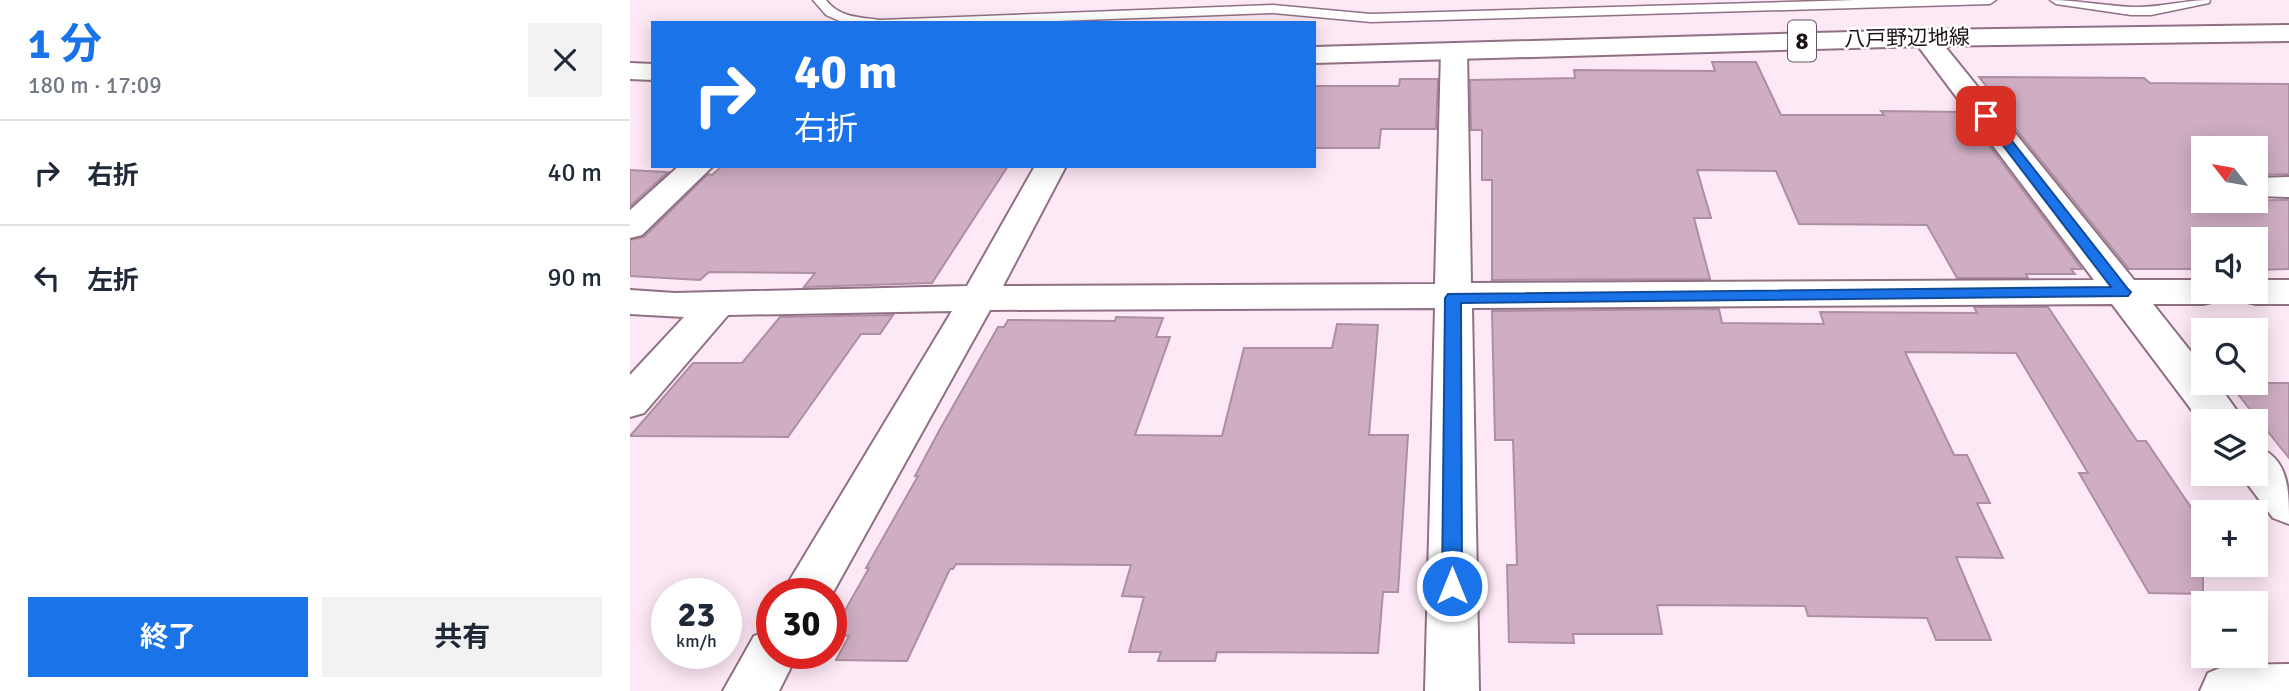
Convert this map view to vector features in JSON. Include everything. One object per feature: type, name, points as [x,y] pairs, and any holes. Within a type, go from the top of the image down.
[{"type":"street","name":"八戸野辺地線","points":[[1316,55],[1925,38],[2289,33]]},
{"type":"street","points":[[1925,38],[2214,409]]},
{"type":"street","points":[[1452,691],[1454,51]]},
{"type":"street","points":[[630,228],[696,168]]},
{"type":"street","points":[[816,578],[1050,168]]},
{"type":"street","points":[[2268,187],[2289,187]]},
{"type":"street","points":[[630,302],[675,305],[978,298],[1453,298],[2191,292]]},
{"type":"street","points":[[2268,292],[2289,292]]},
{"type":"street","points":[[630,402],[718,303]]},
{"type":"street","points":[[2268,478],[2289,505]]},
{"type":"street","points":[[750,691],[763,669]]},
{"type":"street","points":[[2227,691],[2289,690]]},
{"type":"lane","points":[[819,0],[825,9],[852,21]]},
{"type":"lane","points":[[937,21],[1273,9],[1371,18],[1990,0]]},
{"type":"lane","points":[[2056,0],[2132,11],[2151,11],[2204,0]]},
{"type":"building","points":[[1712,62],[1756,62],[1781,115],[1884,115],[1881,111],[1964,112],[2082,269],[2071,269],[2075,274],[2026,274],[2028,278],[1957,278],[1927,225],[1799,224],[1776,171],[1697,170],[1711,218],[1694,218],[1710,279],[1492,280],[1492,180],[1482,180],[1482,130],[1471,130],[1470,80],[1575,78],[1574,70],[1715,71]]},
{"type":"building","points":[[1979,77],[2144,78],[2150,83],[2289,84],[2289,174],[2268,175],[2268,136],[2191,136],[2191,214],[2268,214],[2268,200],[2289,200],[2289,269],[2268,270],[2268,227],[2191,227],[2191,269],[2129,269],[2002,112],[2007,112]]},
{"type":"building","points":[[1400,79],[1438,79],[1436,129],[1381,129],[1379,148],[1316,148],[1316,86],[1399,86]]},
{"type":"building","points":[[720,168],[1007,168],[932,283],[804,287],[815,273],[709,272],[700,280],[630,276],[630,240],[644,237],[708,174],[712,175]]},
{"type":"building","points":[[630,170],[668,172],[630,206]]},
{"type":"building","points":[[1974,307],[2048,307],[2137,441],[2146,441],[2191,507],[2191,577],[2203,577],[2203,591],[2191,591],[2191,594],[2149,593],[2079,473],[2088,473],[2016,353],[1905,352],[1954,455],[1967,455],[1990,503],[1977,503],[2003,558],[1956,557],[1991,640],[1936,640],[1927,618],[1808,616],[1805,606],[1657,605],[1662,634],[1573,634],[1574,643],[1509,642],[1507,565],[1517,565],[1513,440],[1495,440],[1492,311],[1719,309],[1722,323],[1824,324],[1820,312],[1977,313]]},
{"type":"building","points":[[893,315],[880,334],[861,334],[788,437],[630,436],[693,363],[742,363],[780,317]]},
{"type":"building","points":[[1116,317],[1163,318],[1156,337],[1170,337],[1135,435],[1222,436],[1244,348],[1332,348],[1337,324],[1378,325],[1369,435],[1408,435],[1398,592],[1383,592],[1378,653],[1217,652],[1215,661],[1158,661],[1161,652],[1129,652],[1144,597],[1122,596],[1131,565],[956,564],[950,569],[907,661],[847,660],[847,607],[918,476],[915,476],[939,431],[998,327],[1004,327],[1008,320],[1115,321]]},
{"type":"building","points":[[2268,383],[2289,383],[2289,458],[2268,432],[2268,409],[2250,409],[2239,395],[2268,395]]},
{"type":"route","points":[[1452,586],[1453,298],[2123,292],[1986,116]]}]
